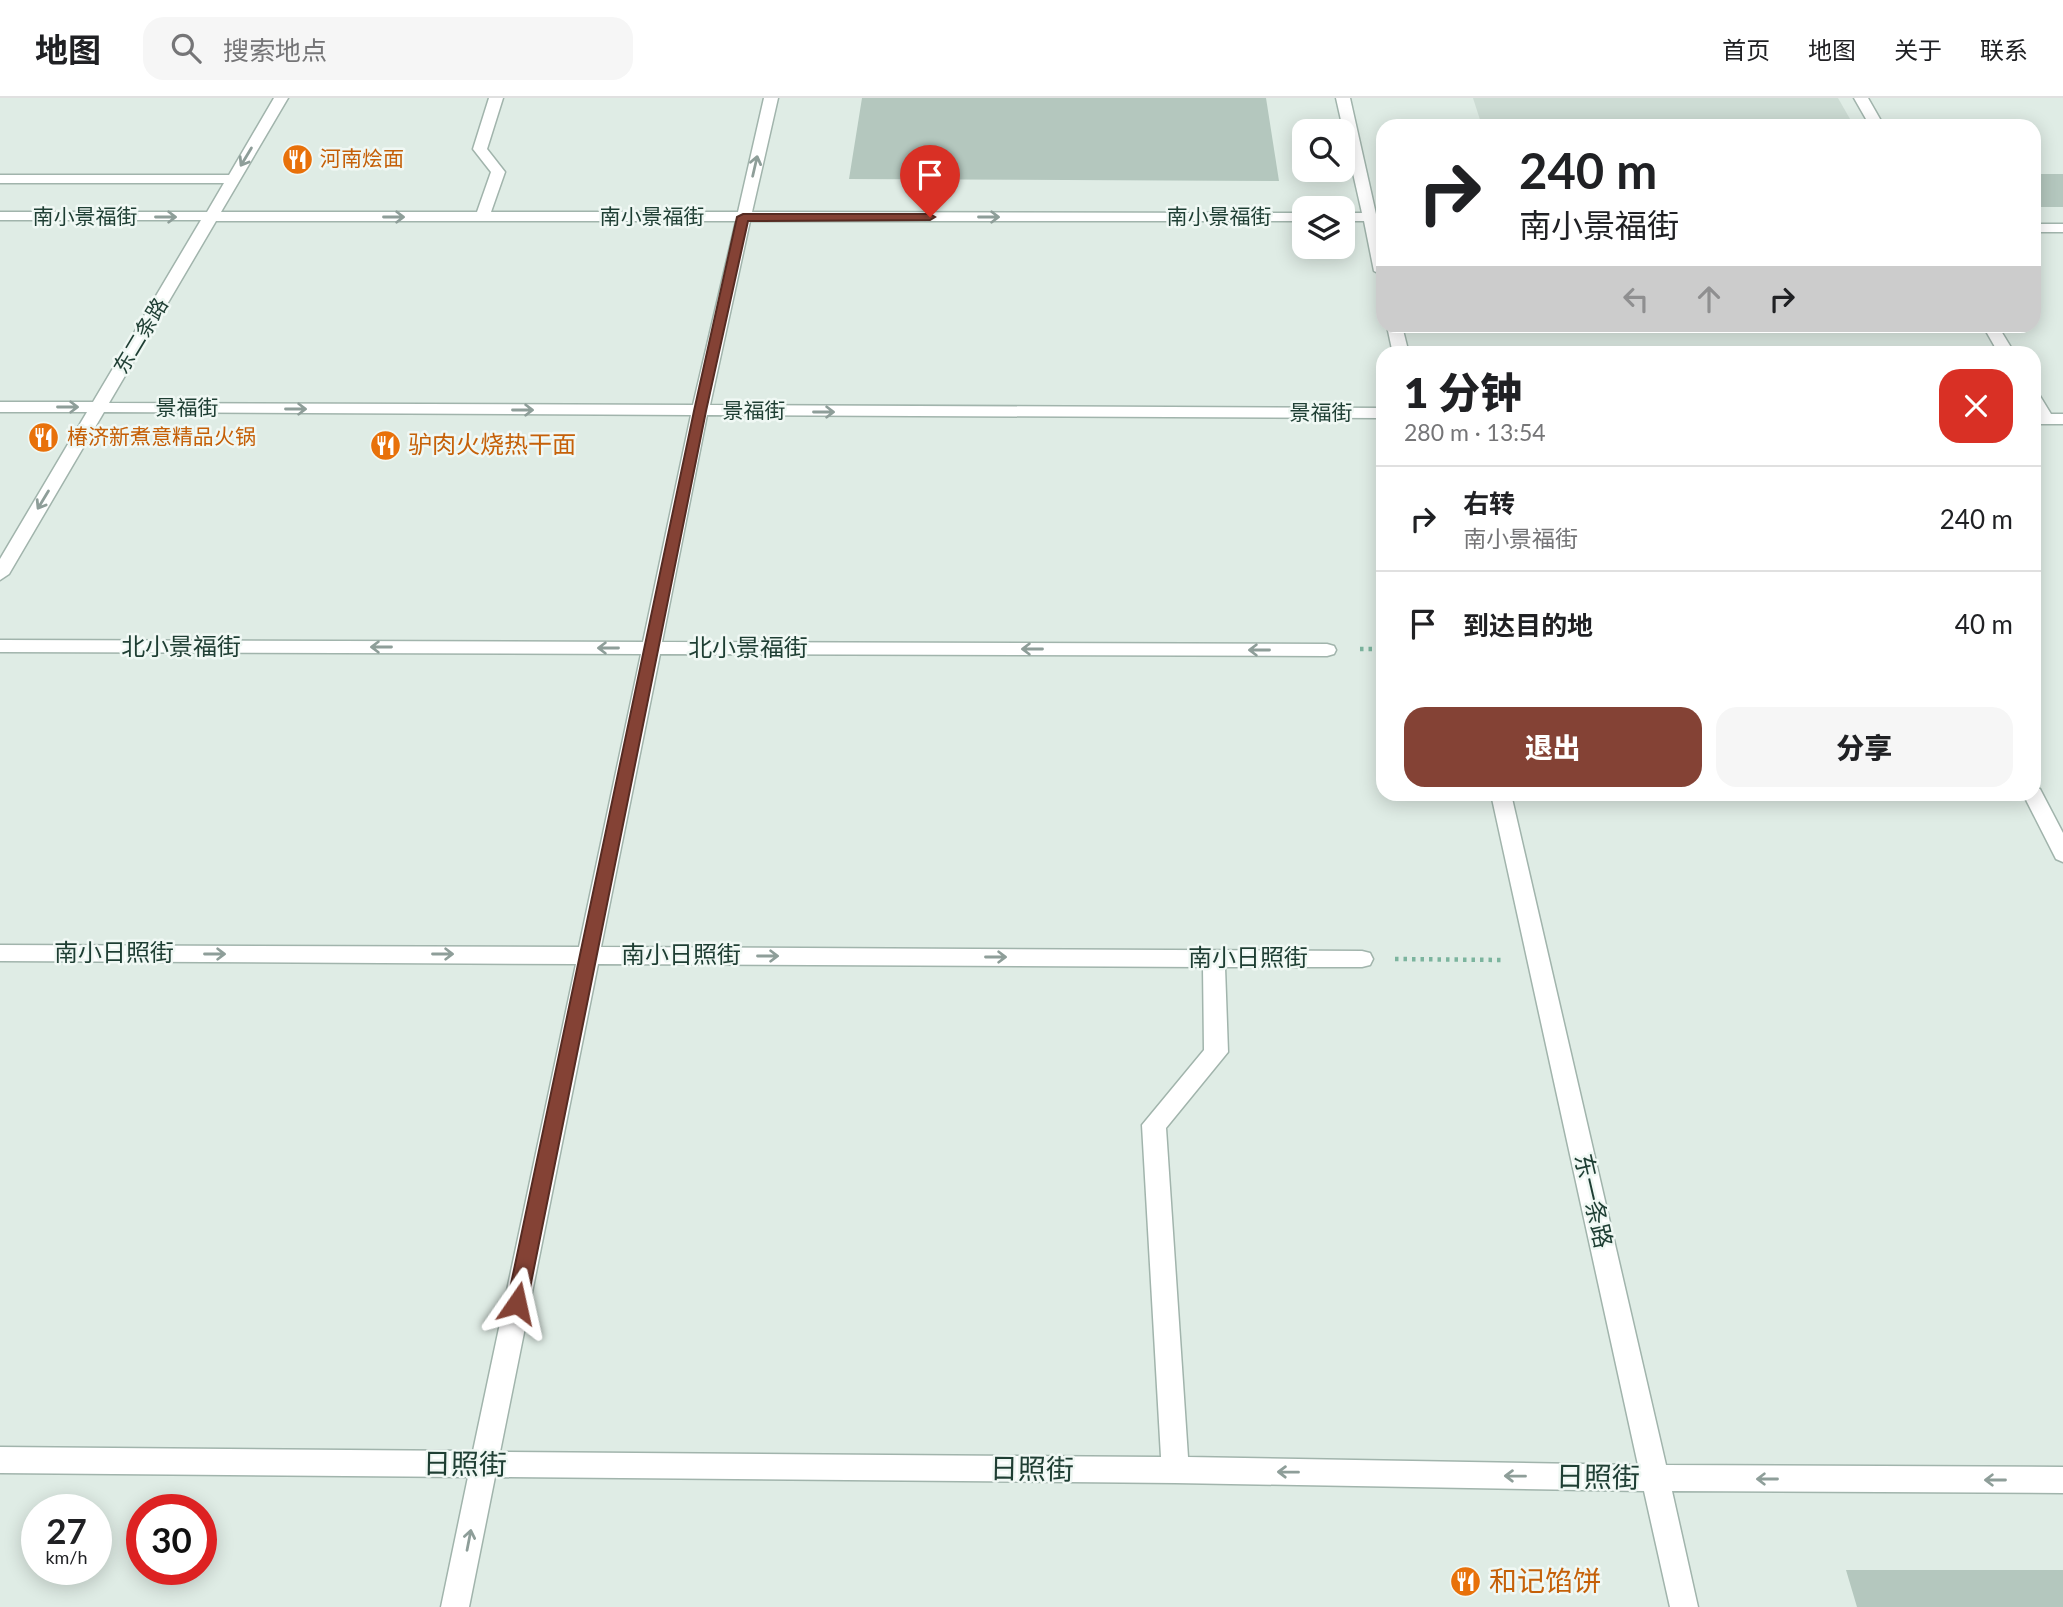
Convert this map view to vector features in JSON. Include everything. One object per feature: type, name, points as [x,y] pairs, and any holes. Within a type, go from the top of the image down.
[{"type":"street","name":"东二条路","points":[[0,574],[281,98]]},
{"type":"street","points":[[482,217],[498,172],[480,149],[496,98]]},
{"type":"street","points":[[455,1607],[700,411],[771,98]]},
{"type":"street","points":[[1343,98],[1376,244]]},
{"type":"street","points":[[1861,98],[1873,119]]},
{"type":"street","points":[[0,179],[233,179]]},
{"type":"street","name":"南小景福街","points":[[0,216],[1292,217]]},
{"type":"street","points":[[1355,217],[1370,217]]},
{"type":"street","points":[[2041,228],[2063,228]]},
{"type":"street","name":"景福街","points":[[0,407],[1376,413]]},
{"type":"street","points":[[2041,419],[2063,419]]},
{"type":"street","name":"北小景福街","points":[[0,646],[1327,650]]},
{"type":"street","name":"东一条路","points":[[1503,801],[1684,1607]]},
{"type":"street","points":[[2036,801],[2063,854]]},
{"type":"street","name":"南小日照街","points":[[0,953],[1362,959]]},
{"type":"street","points":[[1175,1471],[1154,1125],[1216,1052],[1214,958]]},
{"type":"street","name":"日照街","points":[[0,1460],[2063,1480]]},
{"type":"path","points":[[1362,959],[1539,961]]},
{"type":"shaded area","points":[[1473,98],[1838,98],[1850,119],[1480,119]]},
{"type":"building","points":[[862,98],[1266,98],[1279,181],[849,179]]},
{"type":"building","points":[[2041,174],[2063,174],[2063,207],[2041,207]]},
{"type":"building","points":[[1846,1570],[2063,1570],[2063,1607],[1857,1607]]},
{"type":"place","name":"河南烩面","points":[[297,159]]},
{"type":"place","name":"椿济新煮意精品火锅","points":[[44,437]]},
{"type":"place","name":"驴肉火烧热干面","points":[[385,445]]},
{"type":"place","name":"和记馅饼","points":[[1466,1581]]},
{"type":"route","points":[[517,1303],[700,411],[743,217],[930,217]]}]
